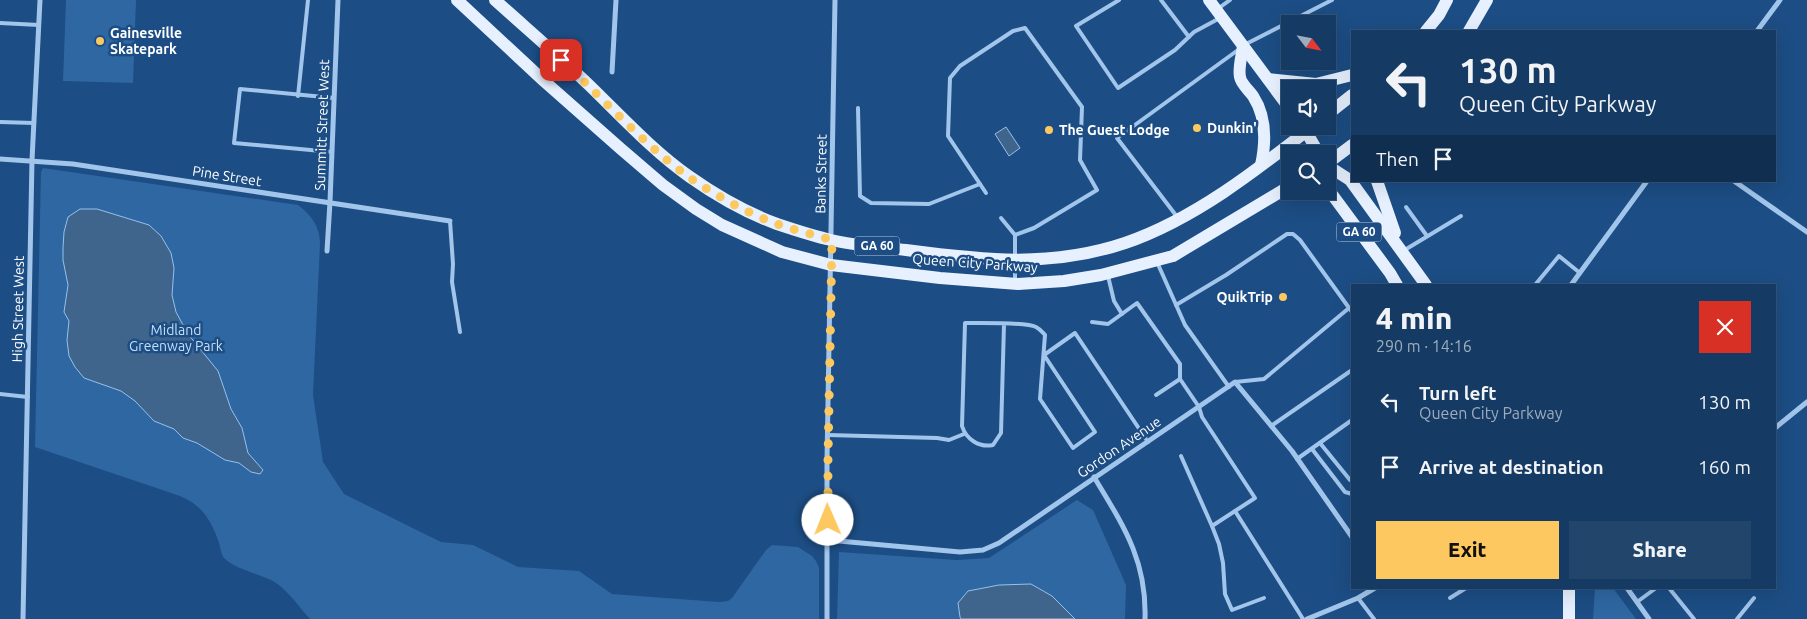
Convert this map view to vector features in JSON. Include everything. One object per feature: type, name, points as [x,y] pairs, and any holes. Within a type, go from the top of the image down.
[{"type":"main road","name":"Queen City Parkway","points":[[457,0],[621,149],[663,185],[696,209],[722,224],[782,252],[831,265],[940,278],[1014,283],[1064,281],[1107,274],[1173,256],[1281,191]]},
{"type":"main road","name":"Queen City Parkway","points":[[495,0],[588,84],[630,126],[691,178],[725,199],[760,217],[832,240],[932,253],[1015,261],[1064,258],[1106,249],[1150,234],[1180,220],[1229,188],[1298,135]]},
{"type":"main road","points":[[1427,30],[1439,15],[1447,0]]},
{"type":"main road","points":[[1470,30],[1486,0]]},
{"type":"main road","points":[[1216,9],[1281,97]]},
{"type":"main road","points":[[1244,46],[1240,79],[1254,97],[1262,116],[1264,134],[1261,165]]},
{"type":"main road","points":[[1268,79],[1316,84],[1351,75]]},
{"type":"main road","points":[[1336,108],[1351,96]]},
{"type":"main road","points":[[1336,158],[1351,146]]},
{"type":"main road","name":"GA 60","points":[[1336,170],[1351,181]]},
{"type":"main road","name":"GA 60","points":[[1351,182],[1425,284]]},
{"type":"main road","points":[[1377,182],[1400,247]]},
{"type":"main road","name":"GA 60","points":[[1335,200],[1396,284]]},
{"type":"main road","points":[[1569,589],[1569,619]]},
{"type":"street","name":"High Street West","points":[[23,619],[32,160],[40,0]]},
{"type":"street","name":"Summitt Street West","points":[[327,251],[338,0]]},
{"type":"street","points":[[612,72],[616,0]]},
{"type":"street","name":"Banks Street","points":[[827,619],[835,0]]},
{"type":"street","points":[[1758,30],[1780,0]]},
{"type":"street","name":"Pine Street","points":[[0,159],[73,164],[450,221]]},
{"type":"street","points":[[1572,284],[1647,182]]},
{"type":"street","points":[[1735,182],[1807,232]]},
{"type":"street","points":[[1235,382],[1297,459],[1351,536]]},
{"type":"street","name":"Gordon Avenue","points":[[828,540],[941,551],[983,550],[999,543],[1235,382]]},
{"type":"street","points":[[1776,427],[1807,402]]},
{"type":"street","points":[[1094,478],[1124,527],[1133,546],[1144,586],[1145,619]]},
{"type":"street","points":[[1307,619],[1358,598],[1373,589]]},
{"type":"street","points":[[1628,589],[1649,619]]},
{"type":"lane","points":[[298,96],[308,0]]},
{"type":"lane","points":[[1119,0],[1076,26],[1118,88],[1175,50],[1216,9],[1230,0]]},
{"type":"lane","points":[[1161,0],[1189,37]]},
{"type":"lane","points":[[1180,220],[1117,138],[1244,46],[1332,0]]},
{"type":"lane","points":[[0,22],[39,25]]},
{"type":"lane","points":[[986,193],[948,136],[950,78],[960,66],[1013,31],[1025,28],[1082,107],[1080,160],[1097,190],[1034,228],[1015,235]]},
{"type":"lane","points":[[332,152],[234,143],[240,89],[334,98]]},
{"type":"lane","points":[[858,108],[860,196],[871,203],[929,204],[980,184]]},
{"type":"lane","points":[[0,122],[34,123]]},
{"type":"lane","points":[[1406,207],[1427,236]]},
{"type":"lane","points":[[1400,247],[1427,236],[1461,216]]},
{"type":"lane","points":[[1001,218],[1015,235],[1014,283]]},
{"type":"lane","points":[[450,221],[453,264],[452,282],[460,332]]},
{"type":"lane","points":[[1176,305],[1226,275],[1287,234],[1293,234],[1300,240],[1351,311]]},
{"type":"lane","points":[[1536,284],[1560,256],[1580,273]]},
{"type":"lane","points":[[1156,260],[1185,325],[1229,387]]},
{"type":"lane","points":[[1107,274],[1114,301],[1122,314]]},
{"type":"lane","points":[[1092,322],[1108,324],[1137,303],[1180,364],[1180,379],[1199,407],[1202,417],[1255,498],[1212,526]]},
{"type":"lane","points":[[1235,382],[1264,379],[1349,308]]},
{"type":"lane","points":[[1004,324],[1001,434],[993,446],[987,446],[971,440],[964,434],[962,426],[965,323],[1004,324],[1034,326],[1040,329],[1045,335],[1040,399],[1073,448],[1095,432],[1044,355]]},
{"type":"lane","points":[[1044,355],[1075,333],[1148,442]]},
{"type":"lane","points":[[1272,426],[1351,371]]},
{"type":"lane","points":[[1156,396],[1180,379]]},
{"type":"lane","points":[[0,394],[28,397]]},
{"type":"lane","points":[[1297,459],[1351,421]]},
{"type":"lane","points":[[828,435],[937,438],[949,440],[964,434]]},
{"type":"lane","points":[[1320,443],[1351,480]]},
{"type":"lane","points":[[1312,448],[1345,492],[1351,494]]},
{"type":"lane","points":[[1181,456],[1219,544],[1223,563],[1225,594],[1232,610],[1264,598]]},
{"type":"lane","points":[[1235,511],[1303,619]]},
{"type":"lane","points":[[1450,598],[1464,589]]},
{"type":"lane","points":[[1637,602],[1655,589]]},
{"type":"lane","points":[[1669,589],[1694,619]]},
{"type":"lane","points":[[1358,598],[1374,619]]},
{"type":"lane","points":[[1738,619],[1754,598]]},
{"type":"green space","name":"Gainesville Skatepark","points":[[66,0],[136,0],[133,83],[63,81]]},
{"type":"green space","name":"Midland Greenway Park","points":[[43,168],[298,205],[307,213],[314,222],[320,238],[313,395],[323,462],[344,494],[441,542],[473,545],[518,567],[579,571],[612,594],[719,602],[728,601],[766,550],[772,545],[798,547],[812,556],[819,568],[819,619],[310,619],[278,584],[234,565],[224,558],[215,532],[208,519],[194,504],[180,496],[35,447],[41,172]]},
{"type":"green space","points":[[1077,500],[1093,510],[1126,585],[1125,619],[837,619],[839,552],[957,560],[989,558]]},
{"type":"green space","points":[[1595,589],[1614,589],[1636,619],[1593,619]]},
{"type":"shaded area","points":[[1006,127],[1020,148],[1009,156],[995,134]]},
{"type":"shaded area","points":[[80,209],[97,209],[149,225],[161,236],[171,253],[174,268],[172,295],[176,312],[188,334],[218,371],[231,409],[242,428],[248,453],[263,470],[260,474],[251,472],[239,463],[225,460],[197,443],[183,438],[174,429],[154,421],[135,401],[121,391],[84,378],[75,367],[69,356],[67,340],[69,321],[64,312],[68,285],[63,260],[63,248],[64,232],[68,217]]},
{"type":"shaded area","points":[[1031,584],[1052,596],[1075,619],[961,619],[960,617],[958,603],[968,591],[999,585]]},
{"type":"place","name":"Gainesville Skatepark","points":[[100,41]]},
{"type":"place","name":"Dunkin'","points":[[1197,128]]},
{"type":"place","name":"The Guest Lodge","points":[[1049,130]]},
{"type":"place","name":"QuikTrip","points":[[1283,297]]},
{"type":"route","points":[[561,60],[630,126],[691,178],[725,199],[760,217],[832,240],[828,520]]}]
